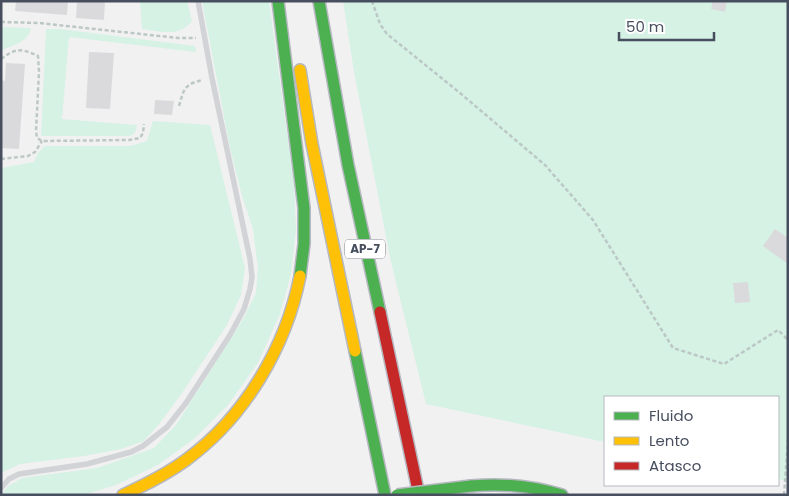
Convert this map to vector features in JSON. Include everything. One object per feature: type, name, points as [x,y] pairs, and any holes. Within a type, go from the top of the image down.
[{"type":"highway","points":[[122,495],[168,472],[204,446],[220,430],[252,392],[262,376],[283,334],[291,310],[305,239],[304,208],[278,1]]},
{"type":"highway","points":[[289,1],[293,30]]},
{"type":"highway","name":"AP-7","points":[[319,1],[348,165],[419,495]]},
{"type":"highway","name":"AP-7","points":[[298,58],[316,163],[384,495]]},
{"type":"highway","points":[[471,492],[513,486],[547,490],[562,495]]},
{"type":"highway","points":[[397,495],[471,492],[522,495]]},
{"type":"lane","points":[[1,488],[9,479],[19,474],[62,468],[109,458],[131,452],[153,439],[167,427],[186,403],[244,309],[252,277],[250,259],[198,1]]},
{"type":"path","points":[[372,1],[380,24],[387,34],[460,93],[545,166],[587,213],[673,348],[724,364],[778,330],[788,340]]},
{"type":"path","points":[[1,22],[39,23],[178,38],[205,38]]},
{"type":"path","points":[[1,60],[14,51],[25,50],[38,56],[36,131],[37,138],[42,141],[129,140],[140,138],[143,133],[144,124]]},
{"type":"path","points":[[179,106],[184,90],[190,83],[212,78]]},
{"type":"path","points":[[1,159],[28,156],[35,152],[42,141]]},
{"type":"path","points":[[784,495],[788,440]]},
{"type":"green space","points":[[140,1],[187,1],[192,21],[187,26],[176,31],[163,32],[142,29]]},
{"type":"green space","points":[[202,1],[269,1],[294,184],[296,230],[291,274],[280,314],[258,363],[228,405],[195,438],[158,465],[116,485],[83,495],[1,495],[8,486],[22,478],[97,468],[154,448],[176,425],[243,319],[256,293],[258,269],[253,229],[242,196],[230,148]]},
{"type":"green space","points":[[343,1],[788,1],[788,481],[779,479],[779,396],[604,396],[604,442],[426,404],[391,262],[354,72]]},
{"type":"green space","points":[[1,27],[31,28],[30,33],[24,40],[1,51]]},
{"type":"green space","points":[[46,29],[60,29],[195,46],[196,52],[69,37],[62,119],[137,125],[135,133],[130,136],[41,136]]},
{"type":"green space","points":[[153,121],[210,125],[245,268],[241,295],[227,325],[184,390],[144,441],[121,449],[84,456],[20,464],[1,473],[1,168],[34,162],[38,153],[45,146],[130,146],[147,141]]},
{"type":"building","points":[[16,1],[68,1],[67,15],[15,11]]},
{"type":"building","points":[[77,1],[105,1],[104,20],[76,18]]},
{"type":"building","points":[[713,1],[727,1],[725,12],[711,9]]},
{"type":"building","points":[[89,52],[114,53],[110,109],[86,108]]},
{"type":"building","points":[[6,63],[25,64],[19,149],[1,148],[1,80],[5,81]]},
{"type":"building","points":[[155,100],[174,101],[172,115],[154,114]]},
{"type":"building","points":[[775,229],[788,238],[788,264],[763,246]]},
{"type":"building","points":[[748,282],[750,302],[735,303],[733,283]]},
{"type":"traffic: fast","points":[[278,1],[304,208],[304,244],[300,276]]},
{"type":"traffic: fast","points":[[319,1],[348,165],[380,312]]},
{"type":"traffic: fast","points":[[355,351],[385,495]]},
{"type":"traffic: fast","points":[[471,486],[517,486],[562,495]]},
{"type":"traffic: fast","points":[[397,495],[471,486]]},
{"type":"traffic: slow","points":[[300,70],[312,144],[355,351]]},
{"type":"traffic: slow","points":[[123,495],[156,479],[186,460],[207,443],[244,402],[260,379],[285,329],[294,303],[300,276]]},
{"type":"traffic: jam","points":[[380,312],[419,495]]}]
